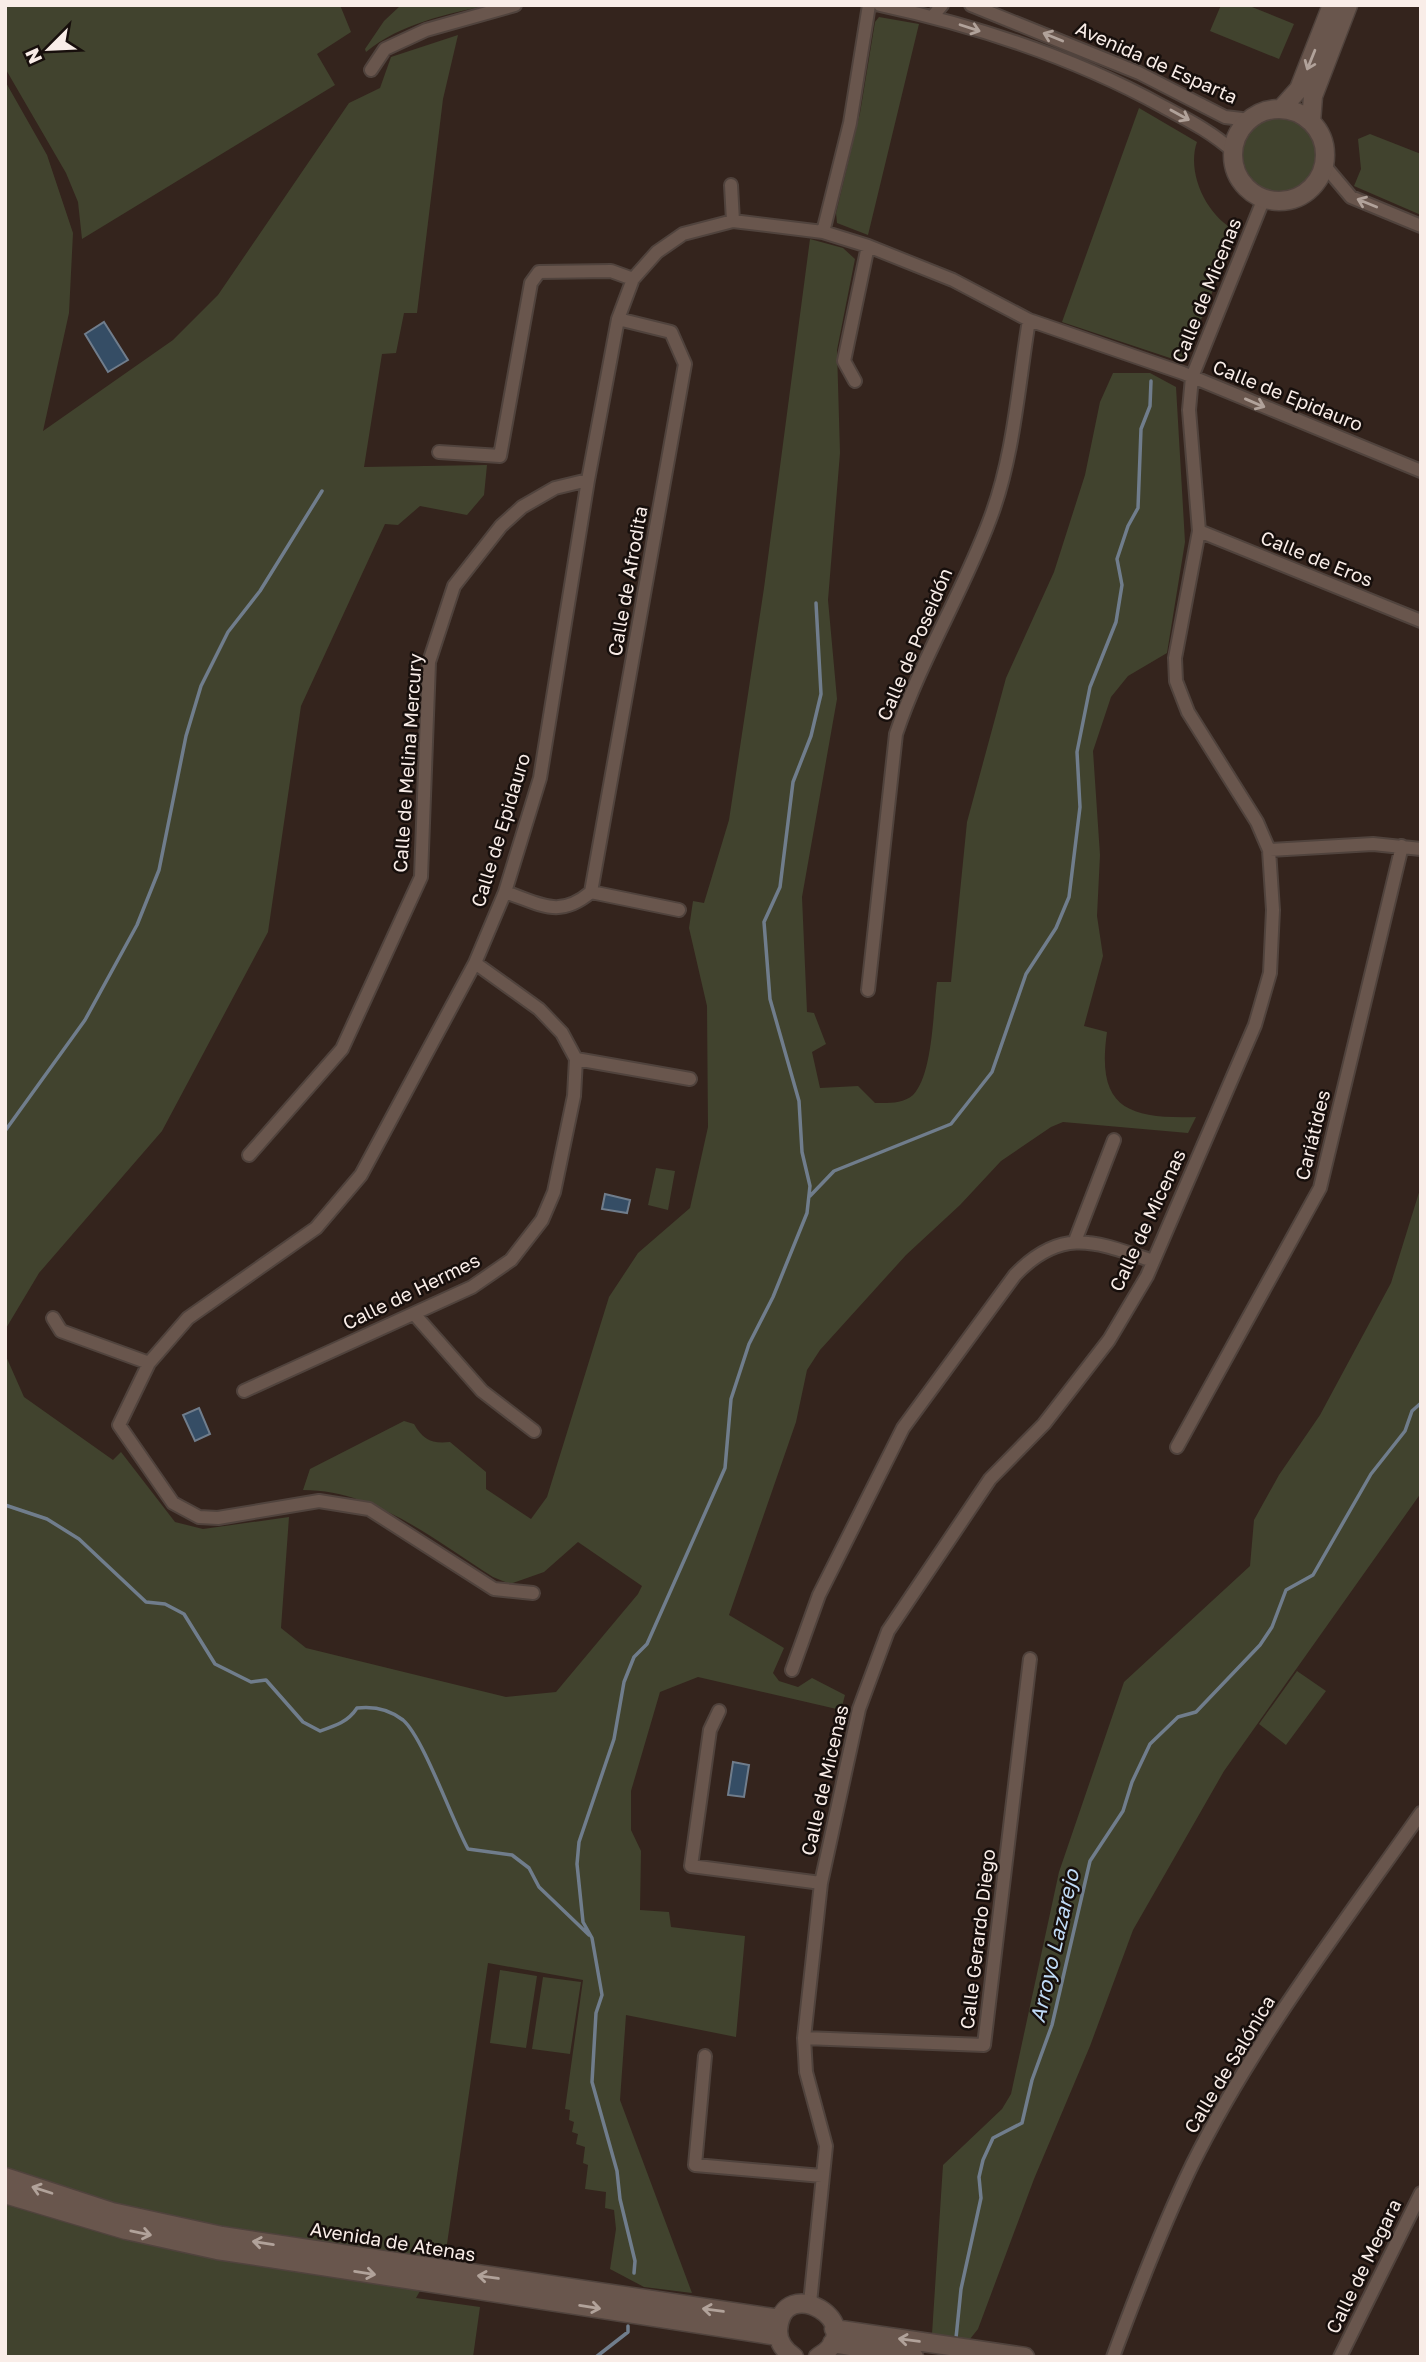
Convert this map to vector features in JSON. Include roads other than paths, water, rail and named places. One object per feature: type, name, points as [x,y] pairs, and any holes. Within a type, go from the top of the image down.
[{"type":"main road","points":[[1280,109],[1299,89],[1332,5]]},
{"type":"main road","points":[[1311,122],[1313,96],[1348,5]]},
{"type":"main road","points":[[1280,109],[1297,113],[1311,122],[1323,142],[1324,165],[1320,177],[1302,196],[1276,201],[1264,198],[1241,180],[1234,152],[1236,140],[1250,120],[1264,112],[1280,109]]},
{"type":"main road","name":"Avenida de Atenas","points":[[5,2177],[112,2212],[222,2236],[779,2328]]},
{"type":"main road","name":"Avenida de Atenas","points":[[5,2193],[126,2230],[217,2250],[779,2328]]},
{"type":"main road","points":[[794,2357],[782,2345],[779,2328],[793,2306],[810,2303],[829,2315],[833,2336],[818,2357]]},
{"type":"main road","points":[[833,2336],[914,2357]]},
{"type":"main road","points":[[833,2336],[1026,2357]]},
{"type":"street","points":[[371,70],[385,49],[426,30],[515,5]]},
{"type":"street","points":[[822,232],[850,123],[869,5]]},
{"type":"street","name":"Avenida de Esparta","points":[[880,5],[933,16],[1028,47],[1129,87],[1216,135],[1234,152]]},
{"type":"street","points":[[933,16],[942,5]]},
{"type":"street","name":"Avenida de Esparta","points":[[971,5],[1139,73],[1225,117],[1250,120]]},
{"type":"street","points":[[1324,165],[1351,197],[1421,226]]},
{"type":"street","points":[[731,185],[733,221]]},
{"type":"street","name":"Calle de Micenas","points":[[810,2303],[826,2146],[806,2072],[804,2038],[821,1883],[851,1736],[888,1631],[990,1479],[1044,1424],[1109,1340],[1153,1261],[1255,1025],[1270,973],[1273,910],[1269,850],[1257,822],[1188,712],[1177,681],[1177,643],[1199,531],[1189,410],[1192,377],[1264,198]]},
{"type":"street","name":"Calle de Epidauro","points":[[533,1593],[494,1589],[369,1509],[319,1501],[218,1518],[199,1517],[173,1503],[119,1425],[149,1363],[188,1318],[316,1228],[361,1175],[475,963],[505,892],[540,778],[588,480],[618,319],[632,279],[657,252],[683,234],[733,221],[822,232],[868,246],[953,280],[1029,320],[1192,377],[1421,471]]},
{"type":"street","points":[[855,381],[844,361],[868,246]]},
{"type":"street","points":[[439,452],[500,456],[531,284],[539,272],[611,271],[632,279]]},
{"type":"street","name":"Calle de Afrodita","points":[[591,892],[685,364],[671,332],[618,319]]},
{"type":"street","name":"Calle de Poseidón","points":[[868,990],[896,734],[909,695],[990,520],[1007,466],[1029,320]]},
{"type":"street","name":"Calle de Melina Mercury","points":[[249,1155],[342,1049],[421,877],[429,662],[454,586],[501,526],[522,508],[555,488],[588,480]]},
{"type":"street","name":"Calle de Eros","points":[[1199,531],[1421,621]]},
{"type":"street","points":[[1269,850],[1402,846],[1421,849]]},
{"type":"street","name":"Cariátides","points":[[1177,1447],[1320,1188],[1402,846]]},
{"type":"street","points":[[505,892],[557,910],[576,904],[591,892],[679,911]]},
{"type":"street","points":[[475,963],[539,1009],[562,1033],[576,1059],[690,1079]]},
{"type":"street","name":"Calle de Hermes","points":[[244,1391],[415,1315],[472,1287],[511,1260],[542,1220],[554,1192],[575,1096],[576,1059]]},
{"type":"street","points":[[1075,1241],[1114,1140]]},
{"type":"street","points":[[792,1670],[819,1595],[903,1428],[1014,1275],[1038,1256],[1075,1241],[1102,1244],[1153,1261]]},
{"type":"street","points":[[415,1315],[482,1391],[534,1431]]},
{"type":"street","points":[[53,1318],[61,1331],[149,1363]]},
{"type":"street","name":"Calle Gerardo Diego","points":[[804,2038],[984,2045],[1030,1658]]},
{"type":"street","points":[[719,1711],[710,1730],[691,1866],[821,1883]]},
{"type":"street","name":"Calle de Salónica","points":[[1113,2357],[1148,2265],[1193,2164],[1280,2012],[1421,1813]]},
{"type":"street","points":[[705,2056],[695,2165],[822,2176]]},
{"type":"street","name":"Calle de Megara","points":[[1340,2357],[1420,2195]]},
{"type":"water","points":[[104,322],[128,360],[108,372],[85,334]]},
{"type":"water","points":[[605,1194],[630,1200],[627,1213],[602,1209]]},
{"type":"water","points":[[199,1408],[210,1434],[195,1441],[183,1415]]},
{"type":"water","points":[[733,1762],[749,1765],[744,1797],[728,1795]]},
{"type":"waterway","points":[[810,1196],[834,1171],[951,1124],[992,1072],[1026,974],[1056,928],[1069,897],[1080,807],[1077,752],[1090,687],[1116,622],[1122,585],[1117,559],[1128,526],[1138,508],[1141,429],[1150,406],[1151,381]]},
{"type":"waterway","points":[[5,1131],[85,1020],[137,925],[159,870],[186,736],[201,686],[228,632],[260,591],[322,491]]},
{"type":"waterway","points":[[634,2273],[635,2261],[620,2199],[617,2171],[592,2082],[596,2013],[602,1995],[592,1938],[583,1922],[577,1864],[579,1842],[614,1739],[624,1682],[634,1657],[647,1644],[725,1468],[731,1399],[749,1344],[773,1297],[807,1213],[810,1186],[802,1152],[799,1101],[770,999],[764,922],[780,887],[793,782],[811,736],[821,694],[816,603]]},
{"type":"waterway","name":"Arroyo Lazarejo","points":[[956,2338],[961,2289],[981,2198],[979,2177],[983,2160],[993,2138],[1022,2123],[1032,2080],[1052,2025],[1090,1861],[1123,1811],[1132,1782],[1150,1744],[1178,1717],[1196,1712],[1260,1645],[1272,1627],[1286,1590],[1313,1575],[1371,1474],[1405,1431],[1412,1411],[1421,1403]]},
{"type":"waterway","points":[[5,1505],[47,1519],[79,1539],[146,1602],[165,1604],[184,1614],[215,1664],[251,1682],[266,1680],[303,1722],[320,1731],[341,1723],[357,1708],[363,1707],[387,1711],[398,1716],[411,1729],[419,1743],[468,1849],[512,1855],[529,1868],[539,1887],[589,1935]]},
{"type":"waterway","points":[[596,2357],[628,2332],[628,2326]]}]
